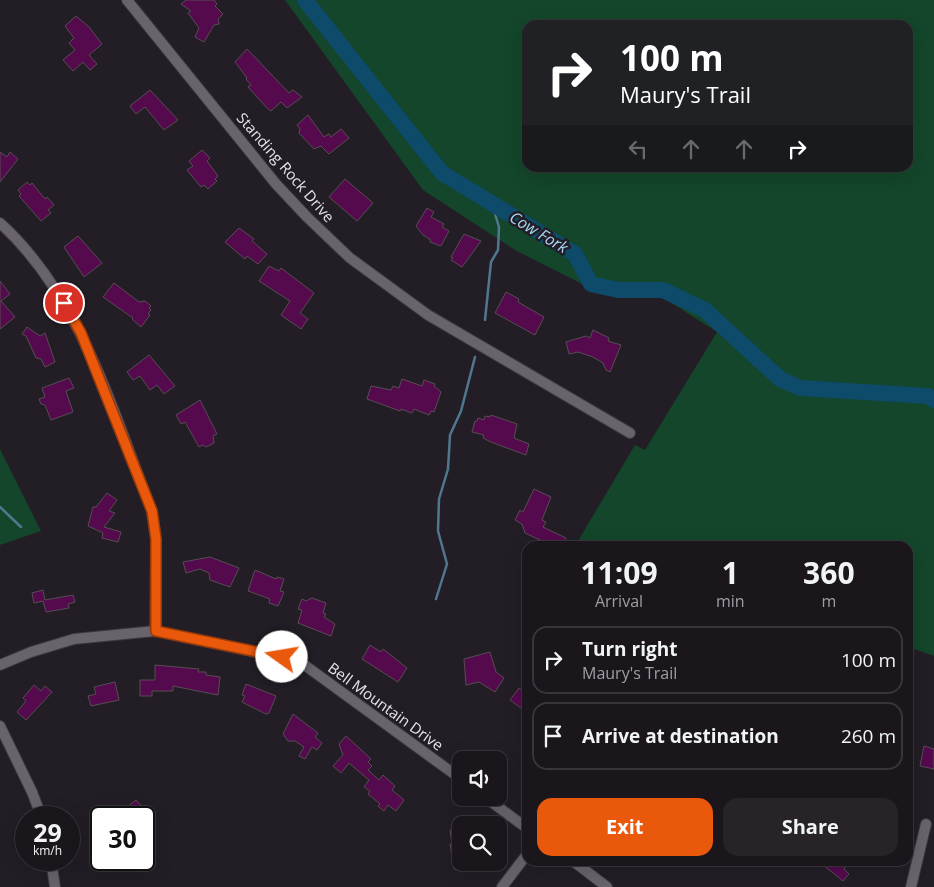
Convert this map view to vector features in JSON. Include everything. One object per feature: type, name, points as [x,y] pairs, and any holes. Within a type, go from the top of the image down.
[{"type":"street","name":"Standing Rock Drive","points":[[127,0],[276,184],[306,217],[350,258],[428,315],[630,433]]},
{"type":"street","points":[[0,223],[20,242],[55,287],[81,333],[152,511],[156,539],[156,631]]},
{"type":"street","name":"Bell Mountain Drive","points":[[0,665],[31,652],[74,639],[156,631],[299,661],[452,772]]},
{"type":"street","points":[[0,726],[37,806]]},
{"type":"street","points":[[497,806],[522,825]]},
{"type":"street","points":[[911,887],[926,824]]},
{"type":"street","points":[[502,887],[522,861]]},
{"type":"street","points":[[580,866],[607,887]]},
{"type":"street","points":[[53,871],[55,887]]},
{"type":"green space","points":[[285,0],[934,0],[934,656],[913,648],[913,541],[578,541],[635,445],[645,450],[717,332],[659,295],[592,289],[515,250],[423,190]]},
{"type":"green space","points":[[0,449],[41,531],[0,545]]},
{"type":"building","points":[[186,0],[214,0],[217,4],[215,6],[223,14],[218,19],[219,24],[214,25],[204,42],[195,37],[199,28],[188,13],[191,11],[181,4]]},
{"type":"building","points":[[76,16],[89,27],[102,44],[89,55],[97,64],[90,70],[83,62],[73,71],[63,60],[75,50],[69,43],[74,38],[65,26]]},
{"type":"building","points":[[247,49],[289,93],[293,90],[302,97],[287,108],[281,102],[271,111],[268,109],[248,87],[251,85],[235,62]]},
{"type":"building","points":[[150,90],[178,120],[164,130],[145,107],[136,114],[130,106]]},
{"type":"building","points":[[308,115],[324,137],[329,134],[331,137],[341,129],[349,138],[329,154],[321,146],[314,149],[299,133],[300,129],[297,125]]},
{"type":"building","points":[[202,150],[210,158],[207,161],[218,176],[215,179],[217,181],[208,189],[204,185],[201,187],[187,170],[193,166],[189,161]]},
{"type":"building","points":[[0,152],[7,157],[10,152],[18,159],[0,182]]},
{"type":"building","points":[[345,179],[373,203],[357,221],[329,197]]},
{"type":"building","points":[[27,182],[30,185],[32,183],[45,199],[47,197],[54,205],[48,210],[51,213],[41,221],[19,196],[21,194],[18,190]]},
{"type":"building","points":[[427,208],[434,212],[431,217],[444,224],[442,227],[449,231],[441,246],[430,242],[431,240],[423,235],[416,226]]},
{"type":"building","points":[[239,228],[254,239],[252,241],[267,254],[258,264],[247,256],[245,259],[225,242]]},
{"type":"building","points":[[464,234],[481,241],[462,267],[451,260],[453,258],[451,257]]},
{"type":"building","points":[[78,236],[102,263],[84,277],[64,247]]},
{"type":"building","points":[[269,266],[279,271],[281,268],[314,293],[300,313],[308,319],[301,329],[281,315],[290,301],[259,281]]},
{"type":"building","points":[[0,281],[10,294],[1,301],[15,317],[0,329]]},
{"type":"building","points":[[114,283],[139,302],[145,301],[151,306],[148,314],[150,315],[141,327],[133,318],[103,297]]},
{"type":"building","points":[[506,292],[519,299],[518,302],[544,317],[535,335],[495,313]]},
{"type":"building","points":[[27,327],[40,336],[45,333],[55,362],[45,367],[41,359],[36,358],[26,336],[22,334]]},
{"type":"building","points":[[593,330],[609,338],[608,341],[621,345],[610,372],[606,370],[603,363],[593,357],[578,352],[569,354],[566,342],[586,336],[590,338]]},
{"type":"building","points":[[149,355],[175,386],[164,394],[157,385],[150,390],[140,376],[133,380],[127,372]]},
{"type":"building","points":[[69,378],[74,388],[66,391],[73,412],[51,420],[45,405],[41,404],[39,399],[45,397],[42,388]]},
{"type":"building","points":[[402,379],[422,386],[424,380],[435,384],[434,386],[441,392],[434,412],[431,411],[429,415],[414,409],[412,413],[401,409],[400,411],[367,399],[371,386],[391,390],[393,386],[399,388]]},
{"type":"building","points":[[200,400],[217,434],[213,436],[214,443],[206,447],[203,445],[199,447],[185,422],[181,424],[176,415]]},
{"type":"building","points":[[491,415],[517,424],[514,438],[529,444],[526,455],[491,442],[483,438],[484,435],[472,432],[475,421],[478,418],[484,420],[485,416],[490,417]]},
{"type":"building","points":[[534,489],[551,497],[542,520],[546,522],[543,527],[566,538],[564,541],[542,541],[525,533],[522,524],[515,520],[520,510],[523,512]]},
{"type":"building","points":[[107,493],[117,500],[109,511],[115,513],[104,527],[121,532],[118,542],[102,538],[103,533],[88,526],[93,507],[96,507]]},
{"type":"building","points":[[210,557],[239,568],[230,587],[210,580],[209,573],[200,569],[186,573],[183,562]]},
{"type":"building","points":[[255,570],[276,579],[277,577],[284,579],[280,591],[284,592],[278,606],[269,603],[270,599],[248,591]]},
{"type":"building","points":[[43,590],[45,600],[73,595],[75,602],[68,604],[69,608],[46,612],[43,601],[34,603],[32,593]]},
{"type":"building","points":[[312,598],[326,603],[323,613],[326,614],[324,617],[335,624],[331,636],[298,623],[302,610],[298,609],[302,599],[306,601]]},
{"type":"building","points":[[370,645],[381,652],[383,649],[407,668],[398,682],[362,659]]},
{"type":"building","points":[[490,652],[496,672],[504,678],[495,692],[479,682],[466,685],[464,659]]},
{"type":"building","points":[[155,665],[199,669],[198,672],[206,672],[206,675],[220,677],[218,695],[173,686],[173,691],[152,691],[152,696],[140,696],[140,680],[155,680]]},
{"type":"building","points":[[115,682],[119,700],[91,706],[88,696],[96,694],[94,687]]},
{"type":"building","points":[[246,684],[276,696],[269,713],[266,714],[242,702],[245,696],[242,695]]},
{"type":"building","points":[[34,685],[41,691],[45,686],[52,692],[26,720],[17,712],[26,701],[23,698]]},
{"type":"building","points":[[519,688],[522,690],[522,709],[510,700]]},
{"type":"building","points":[[293,714],[318,733],[315,737],[322,743],[317,750],[312,747],[305,759],[299,756],[304,747],[295,741],[288,741],[283,734]]},
{"type":"building","points":[[346,736],[371,759],[368,762],[372,766],[368,770],[379,780],[383,775],[395,786],[392,790],[404,800],[396,811],[388,805],[384,811],[378,806],[380,804],[368,794],[370,791],[364,787],[369,780],[349,763],[341,773],[333,766],[343,755],[339,744]]},
{"type":"building","points":[[924,746],[934,749],[934,769],[920,766]]},
{"type":"building","points":[[136,800],[141,806],[128,806]]},
{"type":"building","points":[[824,866],[846,866],[844,869],[849,874],[843,881]]},
{"type":"waterway","name":"Cow Fork","points":[[305,0],[442,173],[575,254],[591,284],[618,290],[663,290],[705,310],[780,379],[800,388],[928,396],[934,400]]},
{"type":"waterway","points":[[485,320],[491,262],[498,250],[499,227],[492,204]]},
{"type":"waterway","points":[[436,599],[447,564],[438,531],[439,499],[448,469],[450,435],[461,411],[475,357]]},
{"type":"waterway","points":[[0,507],[21,527]]},
{"type":"route","points":[[64,303],[81,333],[152,511],[156,539],[156,631],[282,657]]}]
